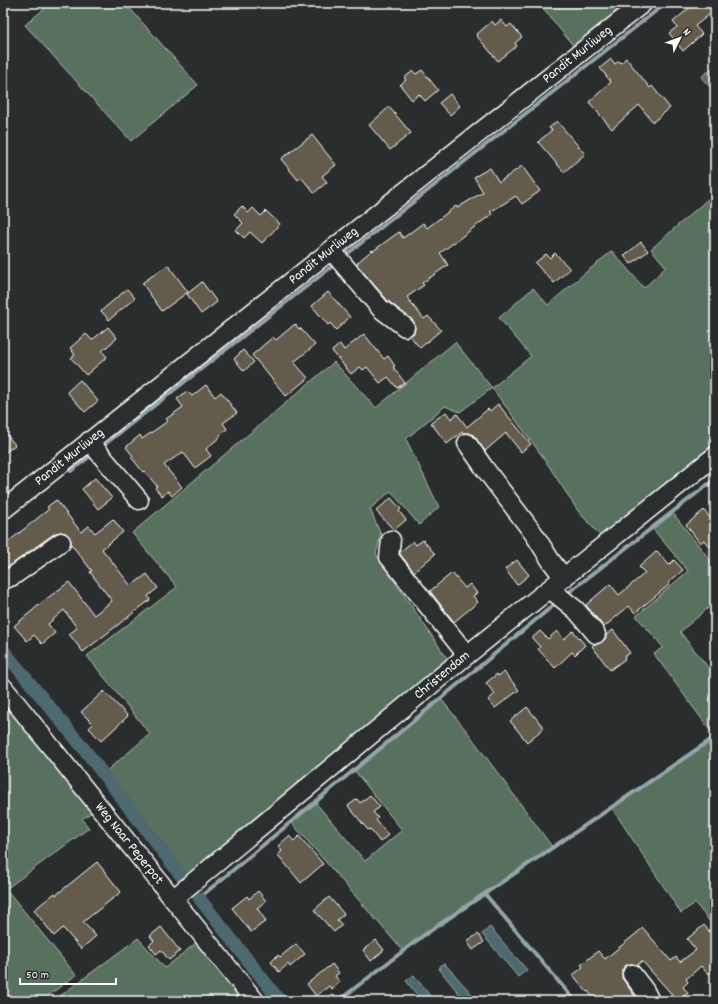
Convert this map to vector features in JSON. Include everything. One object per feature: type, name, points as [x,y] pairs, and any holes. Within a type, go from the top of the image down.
[{"type":"street","name":"Pandit Murliweg","points":[[3,510],[330,250],[632,6]]},
{"type":"street","points":[[330,250],[381,309],[405,327]]},
{"type":"street","points":[[89,441],[139,500]]},
{"type":"street","points":[[468,443],[485,469],[534,534],[551,561],[557,583],[576,610],[596,634]]},
{"type":"street","name":"Christendam","points":[[174,899],[467,655],[715,456]]},
{"type":"street","points":[[391,540],[389,557],[467,655]]},
{"type":"street","points":[[3,580],[13,576],[61,542]]},
{"type":"street","name":"Weg Naar Peperpot","points":[[3,687],[255,1001]]},
{"type":"street","points":[[632,974],[645,991],[650,1001]]},
{"type":"green space","points":[[51,3],[125,3],[198,85],[131,141],[25,25]]},
{"type":"green space","points":[[539,3],[613,3],[619,14],[575,48]]},
{"type":"green space","points":[[715,66],[715,93],[701,77]]},
{"type":"green space","points":[[709,198],[715,205],[715,449],[603,539],[578,511],[543,457],[492,388],[531,356],[499,318],[533,288],[548,305],[612,251],[644,288],[666,267],[651,249]]},
{"type":"green space","points":[[455,342],[492,388],[460,412],[445,406],[406,439],[439,507],[419,525],[391,491],[370,509],[381,535],[376,554],[449,661],[183,878],[103,774],[150,734],[87,656],[177,587],[132,533],[334,362],[376,408]]},
{"type":"green space","points":[[672,512],[715,566],[715,602],[680,632],[715,676],[715,737],[654,654],[663,647],[636,616],[688,571],[652,528]]},
{"type":"green space","points":[[441,699],[469,734],[553,848],[424,935],[403,951],[291,822],[315,802],[365,861],[402,830],[354,770]]},
{"type":"green space","points":[[3,700],[92,812],[82,819],[89,828],[6,889],[76,975],[41,1001],[3,1001]]},
{"type":"green space","points":[[707,743],[715,753],[715,928],[695,903],[681,913],[612,808]]},
{"type":"green space","points":[[138,938],[165,968],[197,942],[244,1001],[63,1001],[60,996]]},
{"type":"water","points":[[490,927],[527,970],[518,977],[482,934]]},
{"type":"water","points":[[445,964],[478,1001],[465,1001],[439,969],[441,965]]},
{"type":"water","points":[[414,975],[434,1001],[422,1001],[406,981]]},
{"type":"building","points":[[695,3],[715,3],[715,10],[695,26],[702,34],[683,51],[669,33],[677,27],[673,22]]},
{"type":"building","points":[[501,20],[507,27],[511,24],[522,37],[515,43],[517,46],[498,61],[476,35],[492,21],[495,25]]},
{"type":"building","points":[[626,58],[650,88],[652,86],[670,108],[653,122],[639,105],[612,129],[589,102],[611,82],[600,68],[611,59],[615,64],[619,61],[621,63]]},
{"type":"building","points":[[422,70],[438,90],[425,101],[419,94],[412,100],[400,85],[406,80],[404,78],[413,71],[416,74]]},
{"type":"building","points":[[450,94],[460,106],[450,115],[439,103]]},
{"type":"building","points":[[389,107],[411,133],[390,150],[369,125]]},
{"type":"building","points":[[557,121],[585,154],[564,172],[538,142],[552,130],[549,128]]},
{"type":"building","points":[[312,135],[336,165],[322,176],[327,182],[314,193],[301,177],[298,180],[281,159]]},
{"type":"building","points":[[522,166],[540,191],[522,204],[516,196],[490,212],[492,214],[440,253],[448,265],[422,283],[424,285],[407,297],[424,319],[428,316],[441,330],[420,348],[410,336],[414,333],[414,323],[388,301],[357,265],[358,262],[372,250],[373,251],[399,232],[403,238],[423,223],[427,228],[456,206],[457,208],[483,192],[474,177],[490,168],[499,182]]},
{"type":"building","points":[[242,206],[248,213],[253,208],[261,216],[266,211],[280,224],[262,243],[250,232],[244,238],[236,230],[243,223],[234,214]]},
{"type":"building","points":[[641,242],[648,251],[631,264],[624,256]]},
{"type":"building","points":[[555,253],[570,269],[554,283],[535,263],[546,254],[550,258]]},
{"type":"building","points":[[168,265],[188,292],[162,311],[142,283]]},
{"type":"building","points":[[202,282],[217,302],[201,314],[187,294]]},
{"type":"building","points":[[127,289],[135,298],[109,320],[101,311]]},
{"type":"building","points":[[328,292],[350,317],[336,330],[330,323],[328,325],[312,306]]},
{"type":"building","points":[[295,324],[315,345],[294,362],[308,378],[286,396],[252,355],[273,337],[276,340]]},
{"type":"building","points":[[108,327],[117,338],[102,351],[107,357],[86,375],[71,358],[75,355],[70,348],[86,334],[92,340]]},
{"type":"building","points":[[364,334],[384,359],[388,356],[395,366],[393,367],[405,383],[397,388],[388,377],[380,383],[367,367],[363,370],[360,367],[351,374],[332,351],[340,344],[344,350]]},
{"type":"building","points":[[243,350],[254,362],[244,371],[234,359]]},
{"type":"building","points":[[80,380],[98,401],[85,412],[67,392]]},
{"type":"building","points":[[206,385],[215,397],[221,392],[237,413],[223,423],[227,429],[206,449],[211,456],[195,468],[183,452],[164,465],[182,487],[172,496],[168,491],[162,496],[155,488],[157,486],[131,457],[133,456],[126,447],[140,435],[142,439],[168,421],[166,419],[183,407],[177,399],[187,391],[192,396]]},
{"type":"building","points":[[498,404],[531,444],[521,452],[506,433],[485,451],[472,434],[462,432],[447,444],[431,423],[446,412],[451,419],[457,414],[467,427],[488,409],[490,411]]},
{"type":"building","points":[[3,430],[15,445],[3,454]]},
{"type":"building","points":[[95,478],[112,498],[98,509],[82,489]]},
{"type":"building","points":[[391,498],[401,509],[399,511],[406,520],[394,530],[376,511]]},
{"type":"building","points":[[56,500],[81,532],[89,526],[95,533],[113,519],[123,532],[102,549],[131,586],[147,574],[158,588],[148,596],[150,600],[83,652],[69,634],[77,628],[64,610],[48,624],[55,633],[42,644],[34,635],[27,641],[14,626],[69,582],[94,615],[112,601],[90,572],[92,571],[71,544],[69,536],[66,533],[55,533],[8,567],[3,569],[3,546],[49,509],[47,507]]},
{"type":"building","points":[[704,510],[715,524],[715,543],[709,547],[704,540],[700,543],[686,525]]},
{"type":"building","points":[[423,540],[435,554],[414,572],[400,552],[413,541],[416,545]]},
{"type":"building","points":[[657,551],[669,565],[674,560],[683,570],[668,583],[670,584],[635,613],[629,606],[604,627],[586,605],[610,584],[619,595],[645,573],[639,567]]},
{"type":"building","points":[[517,560],[529,575],[517,585],[505,569]]},
{"type":"building","points":[[452,573],[465,588],[470,584],[477,593],[473,596],[478,602],[454,622],[430,591]]},
{"type":"building","points":[[613,630],[630,653],[624,657],[625,659],[610,670],[592,646],[602,642],[606,638],[606,635]]},
{"type":"building","points":[[540,631],[548,639],[557,631],[564,639],[573,631],[585,645],[575,655],[572,652],[555,668],[538,649],[540,647],[532,638]]},
{"type":"building","points":[[504,672],[519,690],[495,708],[488,700],[495,694],[486,683],[497,674],[498,676]]},
{"type":"building","points":[[104,691],[128,716],[101,741],[89,728],[93,724],[81,712]]},
{"type":"building","points":[[527,707],[544,728],[527,742],[510,721]]},
{"type":"building","points":[[370,795],[380,807],[373,812],[378,818],[376,820],[388,835],[380,842],[348,806],[357,799],[360,803]]},
{"type":"building","points":[[289,836],[294,841],[299,836],[323,864],[301,883],[278,855],[282,851],[278,846]]},
{"type":"building","points":[[97,862],[121,892],[83,922],[96,936],[81,949],[63,928],[54,936],[34,910],[55,893],[56,895]]},
{"type":"building","points":[[258,891],[266,901],[257,908],[266,921],[251,932],[232,908],[247,896],[249,899]]},
{"type":"building","points":[[329,897],[344,914],[337,920],[342,925],[334,932],[314,910]]},
{"type":"building","points":[[704,925],[715,938],[715,968],[708,974],[701,966],[686,979],[688,982],[683,987],[688,993],[678,1001],[642,961],[637,965],[626,965],[622,970],[622,978],[638,1001],[596,1001],[573,975],[583,967],[581,965],[598,951],[605,959],[643,928],[671,961],[676,957],[680,962],[696,950],[687,939]]},
{"type":"building","points":[[161,927],[180,951],[169,960],[161,950],[156,954],[149,945],[154,941],[150,936]]},
{"type":"building","points":[[478,934],[484,942],[473,950],[467,941]]},
{"type":"building","points":[[376,940],[384,950],[371,961],[363,950]]},
{"type":"building","points":[[296,944],[305,954],[290,967],[288,964],[279,972],[271,962],[278,955],[280,957]]},
{"type":"building","points":[[332,964],[339,973],[335,976],[340,982],[332,989],[329,986],[316,996],[307,984]]},
{"type":"waterway","points":[[347,254],[666,3]]},
{"type":"waterway","points":[[105,444],[335,264]]},
{"type":"waterway","points":[[71,471],[89,457]]},
{"type":"waterway","points":[[568,593],[715,479]]},
{"type":"waterway","points":[[199,898],[555,604]]},
{"type":"waterway","points":[[3,650],[84,749],[183,878]]},
{"type":"waterway","points":[[338,1001],[424,935],[715,737]]},
{"type":"waterway","points":[[485,894],[575,1001]]},
{"type":"waterway","points":[[199,898],[280,1001]]}]
